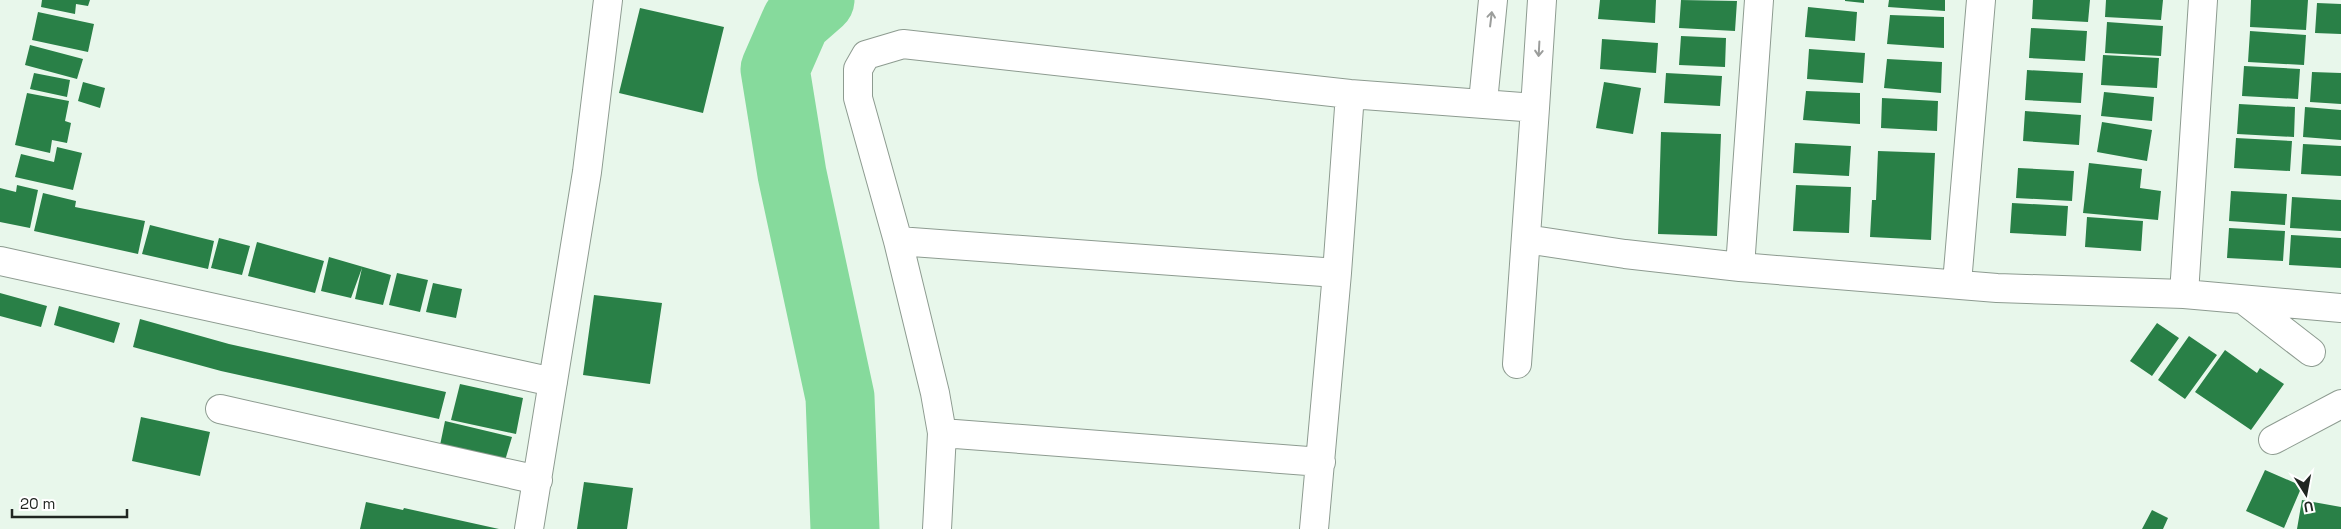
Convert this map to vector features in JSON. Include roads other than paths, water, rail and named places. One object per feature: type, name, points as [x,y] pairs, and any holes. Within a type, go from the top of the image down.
[{"type":"street","points":[[529,529],[586,172],[608,0]]},
{"type":"street","points":[[1483,102],[1493,0]]},
{"type":"street","points":[[1517,364],[1542,0]]},
{"type":"street","points":[[1740,267],[1759,0]]},
{"type":"street","points":[[1957,283],[1981,0]]},
{"type":"street","points":[[2184,294],[2203,0]]},
{"type":"street","points":[[937,529],[942,434],[935,394],[898,241],[858,98],[858,69],[866,55],[903,44],[1350,94],[1483,102],[1535,108]]},
{"type":"street","points":[[1314,529],[1337,273],[1350,94]]},
{"type":"street","points":[[1526,239],[1625,254],[1740,267],[1957,283],[1997,288],[2184,294],[2245,301],[2341,308]]},
{"type":"street","points":[[898,241],[1337,273]]},
{"type":"street","points":[[0,261],[553,382]]},
{"type":"street","points":[[2245,301],[2311,352]]},
{"type":"street","points":[[2273,440],[2341,404]]},
{"type":"street","points":[[220,409],[538,480]]},
{"type":"street","points":[[942,434],[1321,462]]},
{"type":"waterway","points":[[820,0],[796,21],[775,69],[792,174],[840,397],[845,529]]}]
